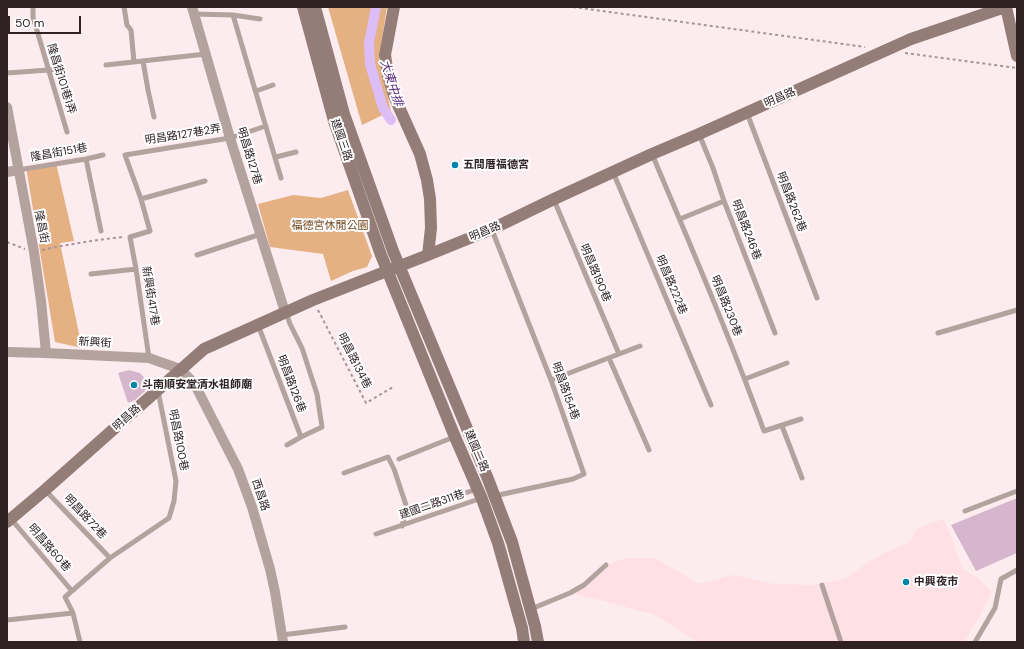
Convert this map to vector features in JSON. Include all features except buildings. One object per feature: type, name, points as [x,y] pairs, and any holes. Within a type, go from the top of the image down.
[{"type":"street","name":"建國三路","points":[[303,7],[334,121],[387,271]]},
{"type":"street","name":"建國三路","points":[[315,7],[344,114],[399,266]]},
{"type":"street","points":[[394,7],[385,54],[388,75],[394,96],[420,154],[427,180],[430,199],[431,228],[428,255]]},
{"type":"street","name":"明昌路","points":[[9,520],[46,490],[204,349],[313,300],[492,229],[652,154],[747,113],[885,50],[911,39],[1005,7]]},
{"type":"street","points":[[1005,7],[1017,56]]},
{"type":"street","name":"明昌路127巷","points":[[193,10],[230,138],[286,312]]},
{"type":"street","name":"隆昌街","points":[[7,107],[34,252],[46,353]]},
{"type":"street","points":[[7,172],[18,170]]},
{"type":"street","name":"建國二路","points":[[399,266],[512,542],[538,642]]},
{"type":"street","name":"建國二路","points":[[387,271],[498,543],[522,628],[524,642]]},
{"type":"street","name":"新興街","points":[[7,352],[149,358],[180,369]]},
{"type":"street","name":"西昌路","points":[[180,369],[194,383],[238,469],[252,507],[270,569],[283,638]]},
{"type":"lane","points":[[124,7],[127,25],[131,30],[134,62]]},
{"type":"lane","name":"隆昌街101巷1弄","points":[[33,8],[33,17],[67,132]]},
{"type":"lane","points":[[193,10],[260,20]]},
{"type":"lane","points":[[233,15],[282,178]]},
{"type":"lane","points":[[106,64],[206,54]]},
{"type":"lane","points":[[142,61],[154,117]]},
{"type":"lane","points":[[7,72],[62,69]]},
{"type":"lane","points":[[256,90],[273,85]]},
{"type":"lane","name":"明昌路262巷","points":[[747,113],[817,298]]},
{"type":"lane","name":"明昌路127巷2弄","points":[[141,199],[125,155],[230,138],[266,126]]},
{"type":"lane","name":"明昌路246巷","points":[[699,134],[775,333]]},
{"type":"lane","points":[[276,158],[296,152]]},
{"type":"lane","name":"明昌路230巷","points":[[652,154],[745,379],[764,431],[801,419]]},
{"type":"lane","name":"隆昌街151巷","points":[[18,170],[104,155]]},
{"type":"lane","points":[[86,159],[101,231]]},
{"type":"lane","name":"明昌路222巷","points":[[613,172],[711,405]]},
{"type":"lane","points":[[130,237],[150,231],[141,199],[205,181]]},
{"type":"lane","name":"明昌路190巷","points":[[554,199],[619,354]]},
{"type":"lane","points":[[680,219],[724,201]]},
{"type":"lane","name":"明昌路154巷","points":[[492,229],[551,380],[584,474],[573,479],[494,496]]},
{"type":"lane","points":[[197,255],[260,234]]},
{"type":"lane","name":"新興街417巷","points":[[130,237],[149,358]]},
{"type":"lane","points":[[91,274],[136,269]]},
{"type":"lane","points":[[938,333],[1017,310]]},
{"type":"lane","points":[[286,312],[290,324],[302,348],[317,394],[322,427],[287,445]]},
{"type":"lane","name":"明昌路126巷","points":[[258,324],[300,437]]},
{"type":"lane","points":[[551,380],[640,346]]},
{"type":"lane","points":[[609,358],[650,450]]},
{"type":"lane","points":[[745,379],[787,363]]},
{"type":"lane","name":"明昌路100巷","points":[[72,591],[110,558],[169,518],[174,501],[176,481],[158,390]]},
{"type":"lane","points":[[782,426],[802,478]]},
{"type":"lane","points":[[399,459],[455,437]]},
{"type":"lane","points":[[344,473],[388,457],[394,469],[406,508],[402,526]]},
{"type":"lane","name":"明昌路72巷","points":[[46,490],[110,558]]},
{"type":"lane","points":[[966,511],[1017,490]]},
{"type":"lane","points":[[421,508],[479,494]]},
{"type":"lane","name":"建國二路311巷","points":[[376,534],[402,526],[479,494],[494,496]]},
{"type":"lane","name":"明昌路60巷","points":[[9,520],[72,591]]},
{"type":"lane","points":[[530,609],[570,593],[584,585],[606,565]]},
{"type":"lane","points":[[975,642],[995,608],[1001,579],[1017,570]]},
{"type":"lane","points":[[822,585],[841,642]]},
{"type":"lane","points":[[72,591],[65,597],[73,613],[80,642]]},
{"type":"lane","points":[[7,620],[73,613]]},
{"type":"lane","points":[[283,638],[345,627]]},
{"type":"path","points":[[573,7],[1017,68]]},
{"type":"path","points":[[7,242],[34,252],[65,244],[130,237]]},
{"type":"path","name":"明昌路134巷","points":[[313,300],[366,403],[393,387]]},
{"type":"shaded area","name":"中興夜市","points":[[944,519],[963,569],[979,579],[991,592],[980,616],[964,642],[697,642],[655,615],[570,593],[604,566],[626,558],[654,558],[698,584],[733,575],[774,584],[815,585],[845,579],[870,561],[886,552],[910,542],[917,528]]},
{"type":"green space","points":[[328,7],[387,7],[379,59],[391,111],[362,125]]},
{"type":"green space","points":[[56,163],[74,241],[60,243],[82,348],[55,342],[26,167]]},
{"type":"green space","name":"福德宮休閒公園","points":[[348,190],[372,256],[367,267],[353,271],[331,281],[323,254],[270,247],[258,204],[293,195],[321,198]]},
{"type":"waterway","name":"大東中排","points":[[376,7],[369,43],[370,64],[383,108],[391,120]]},
{"type":"place","name":"五間厝福德宮","points":[[455,165]]},
{"type":"place","name":"斗南順安堂清水祖師廟","points":[[134,385]]},
{"type":"place","name":"中興夜市","points":[[906,582]]}]
